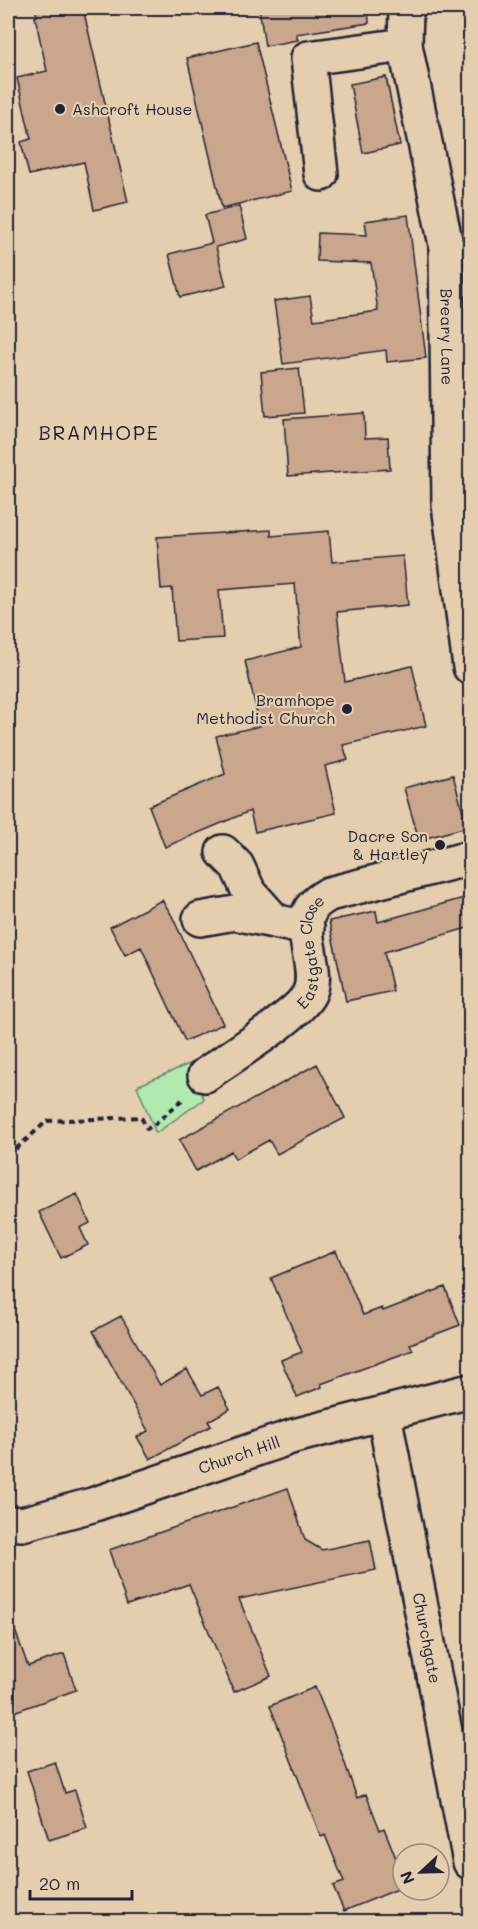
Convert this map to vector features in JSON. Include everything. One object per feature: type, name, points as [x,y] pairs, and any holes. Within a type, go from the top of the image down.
[{"type":"street","name":"Breary Lane","points":[[406,8],[405,45],[447,245],[449,505],[471,667]]},
{"type":"street","points":[[321,174],[308,58],[405,45]]},
{"type":"street","points":[[223,852],[237,866],[249,892],[274,920]]},
{"type":"street","name":"Eastgate Close","points":[[205,1075],[294,1012],[309,994],[313,973],[307,945],[307,928],[313,906],[329,894],[471,858]]},
{"type":"street","points":[[200,919],[235,913],[307,928]]},
{"type":"street","name":"Church Hill","points":[[8,1523],[22,1524],[92,1505],[294,1436],[471,1391]]},
{"type":"street","name":"Churchgate","points":[[384,1414],[471,1862]]},
{"type":"path","points":[[8,1156],[47,1121],[141,1117],[147,1128],[155,1124]]},
{"type":"green space","points":[[189,1064],[204,1099],[156,1133],[137,1086]]},
{"type":"building","name":"Ashcroft House","points":[[35,8],[83,8],[128,202],[94,210],[84,162],[29,175],[21,142],[31,139],[17,78],[47,71]]},
{"type":"building","points":[[259,8],[368,8],[369,23],[296,34],[298,40],[265,46]]},
{"type":"building","points":[[256,42],[292,191],[222,208],[187,58]]},
{"type":"building","points":[[386,77],[400,145],[363,153],[350,84]]},
{"type":"building","points":[[239,206],[247,239],[216,247],[226,286],[180,297],[169,254],[212,243],[205,215]]},
{"type":"building","points":[[408,215],[426,358],[387,362],[386,350],[283,364],[274,301],[310,296],[314,320],[378,311],[371,263],[317,261],[318,233],[367,235],[365,221]]},
{"type":"building","points":[[299,368],[304,413],[265,416],[261,372]]},
{"type":"building","points":[[364,413],[365,438],[388,437],[390,469],[288,476],[284,419]]},
{"type":"building","points":[[271,530],[271,536],[329,531],[332,562],[403,556],[408,605],[337,612],[345,682],[412,666],[426,726],[343,745],[348,760],[325,766],[336,813],[255,832],[250,811],[165,847],[149,806],[225,774],[216,736],[260,726],[245,661],[301,647],[295,584],[219,590],[223,638],[176,641],[172,588],[161,589],[157,537]]},
{"type":"building","points":[[453,775],[467,827],[419,840],[404,788]]},
{"type":"building","points":[[471,896],[471,927],[384,952],[393,991],[346,1001],[329,921],[376,911],[378,922]]},
{"type":"building","points":[[162,900],[171,914],[223,1024],[185,1041],[141,947],[125,955],[110,927]]},
{"type":"building","points":[[317,1064],[345,1118],[277,1154],[269,1140],[235,1159],[231,1151],[196,1171],[179,1140]]},
{"type":"building","points":[[77,1194],[90,1223],[80,1228],[88,1245],[61,1258],[39,1212]]},
{"type":"building","points":[[336,1251],[363,1315],[382,1308],[383,1311],[445,1287],[460,1325],[410,1344],[413,1350],[321,1384],[322,1387],[297,1397],[281,1360],[302,1352],[271,1278]]},
{"type":"building","points":[[121,1316],[160,1385],[187,1369],[202,1395],[218,1387],[230,1409],[208,1421],[211,1426],[150,1459],[137,1437],[148,1431],[93,1331]]},
{"type":"building","points":[[288,1488],[305,1540],[322,1550],[370,1540],[376,1570],[239,1599],[271,1676],[234,1692],[189,1584],[127,1605],[109,1550]]},
{"type":"building","points":[[8,1619],[11,1619],[28,1666],[64,1654],[76,1690],[8,1714]]},
{"type":"building","points":[[315,1687],[357,1798],[366,1794],[380,1830],[384,1828],[391,1846],[391,1892],[344,1911],[333,1886],[344,1882],[325,1835],[321,1837],[270,1706]]},
{"type":"building","points":[[55,1762],[65,1793],[75,1790],[87,1828],[49,1840],[27,1771]]},
{"type":"place","name":"Ashcroft House","points":[[60,109]]},
{"type":"place","name":"Bramhope Methodist Church","points":[[347,709]]},
{"type":"place","name":"Dacre Son & Hartley","points":[[440,845]]},
{"type":"district","name":"BRAMHOPE","points":[[99,433]]}]
